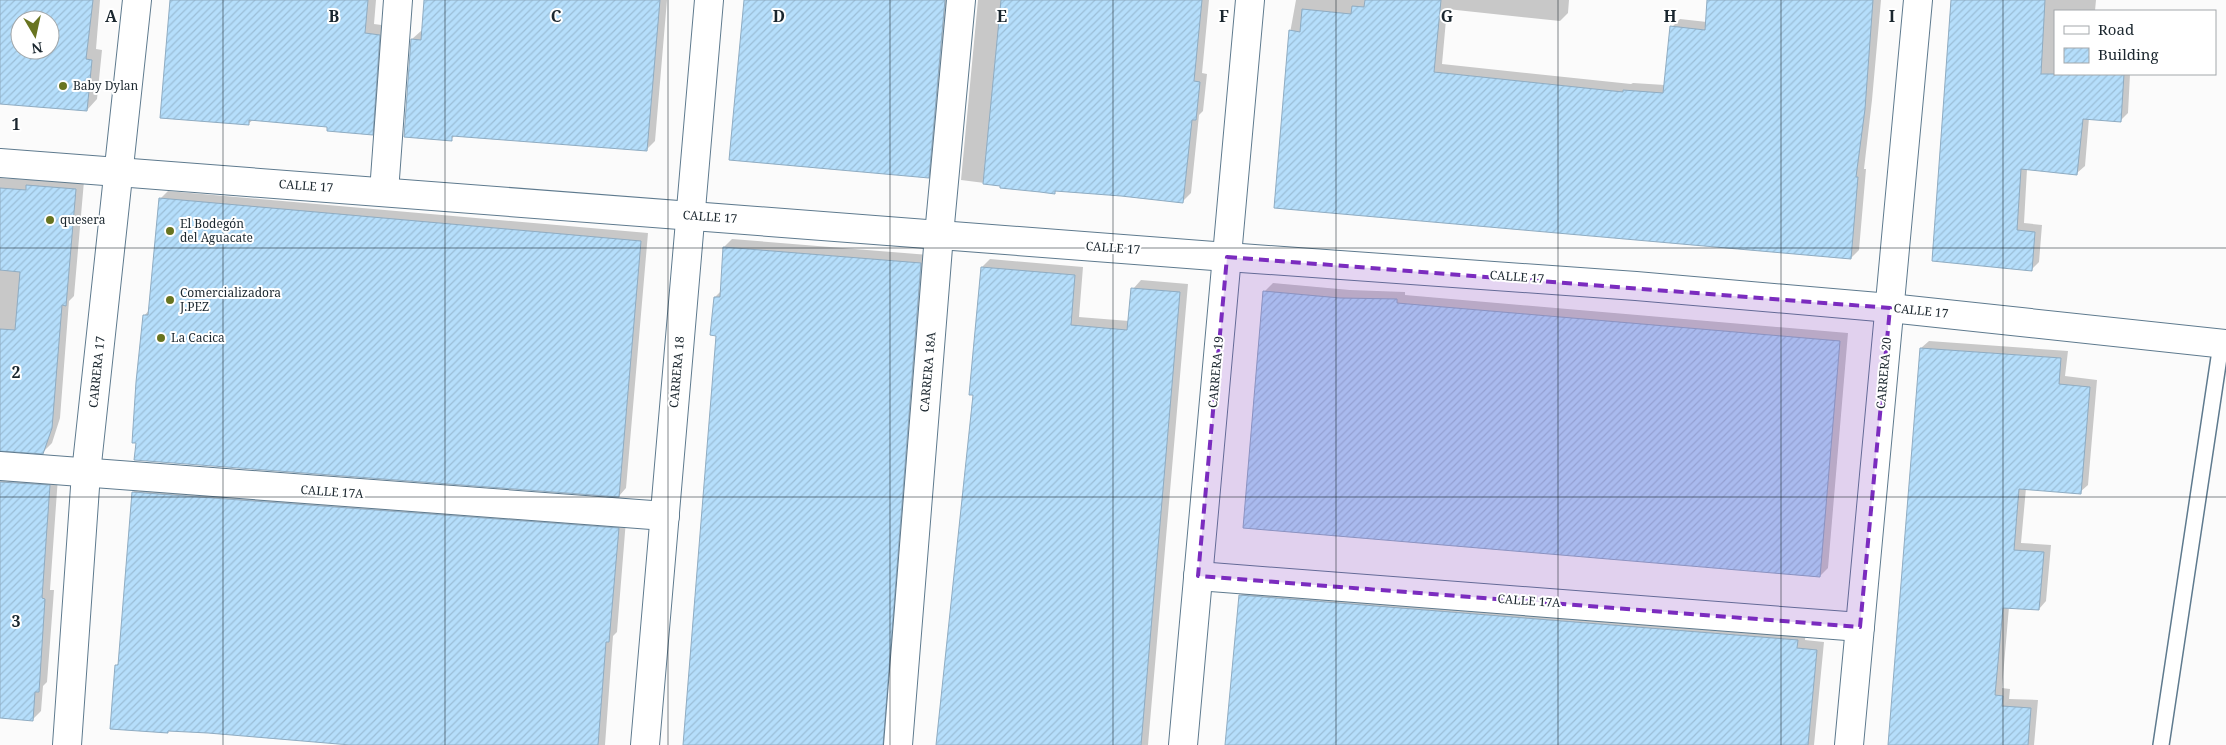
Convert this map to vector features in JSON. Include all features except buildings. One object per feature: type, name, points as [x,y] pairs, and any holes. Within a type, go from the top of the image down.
[{"type":"street","name":"CARRERA 17","points":[[67,745],[86,473],[120,172],[137,0]]},
{"type":"street","points":[[384,192],[398,0]]},
{"type":"street","name":"CARRERA 18","points":[[645,745],[709,0]]},
{"type":"street","name":"CARRERA 18A","points":[[898,745],[939,235],[961,0]]},
{"type":"street","name":"CARRERA 19","points":[[1183,745],[1250,0]]},
{"type":"street","name":"CARRERA 20","points":[[1850,745],[1918,0]]},
{"type":"street","name":"CALLE 17","points":[[0,163],[1227,257],[1464,272],[1890,308],[2224,344]]},
{"type":"street","name":"CALLE 17A","points":[[0,466],[665,516]]},
{"type":"street","name":"CALLE 17A","points":[[1198,576],[1860,627]]},
{"type":"lane","points":[[2161,745],[2224,344]]},
{"type":"highlighted area","points":[[1227,257],[1890,308],[1860,627],[1198,576]]},
{"type":"place","name":"Baby Dylan","points":[[63,86]]},
{"type":"place","name":"quesera","points":[[50,220]]},
{"type":"place","name":"El Bodegón del Aguacate","points":[[170,231]]},
{"type":"place","name":"Comercializadora J.PEZ","points":[[170,300]]},
{"type":"place","name":"La Cacica","points":[[161,338]]}]
